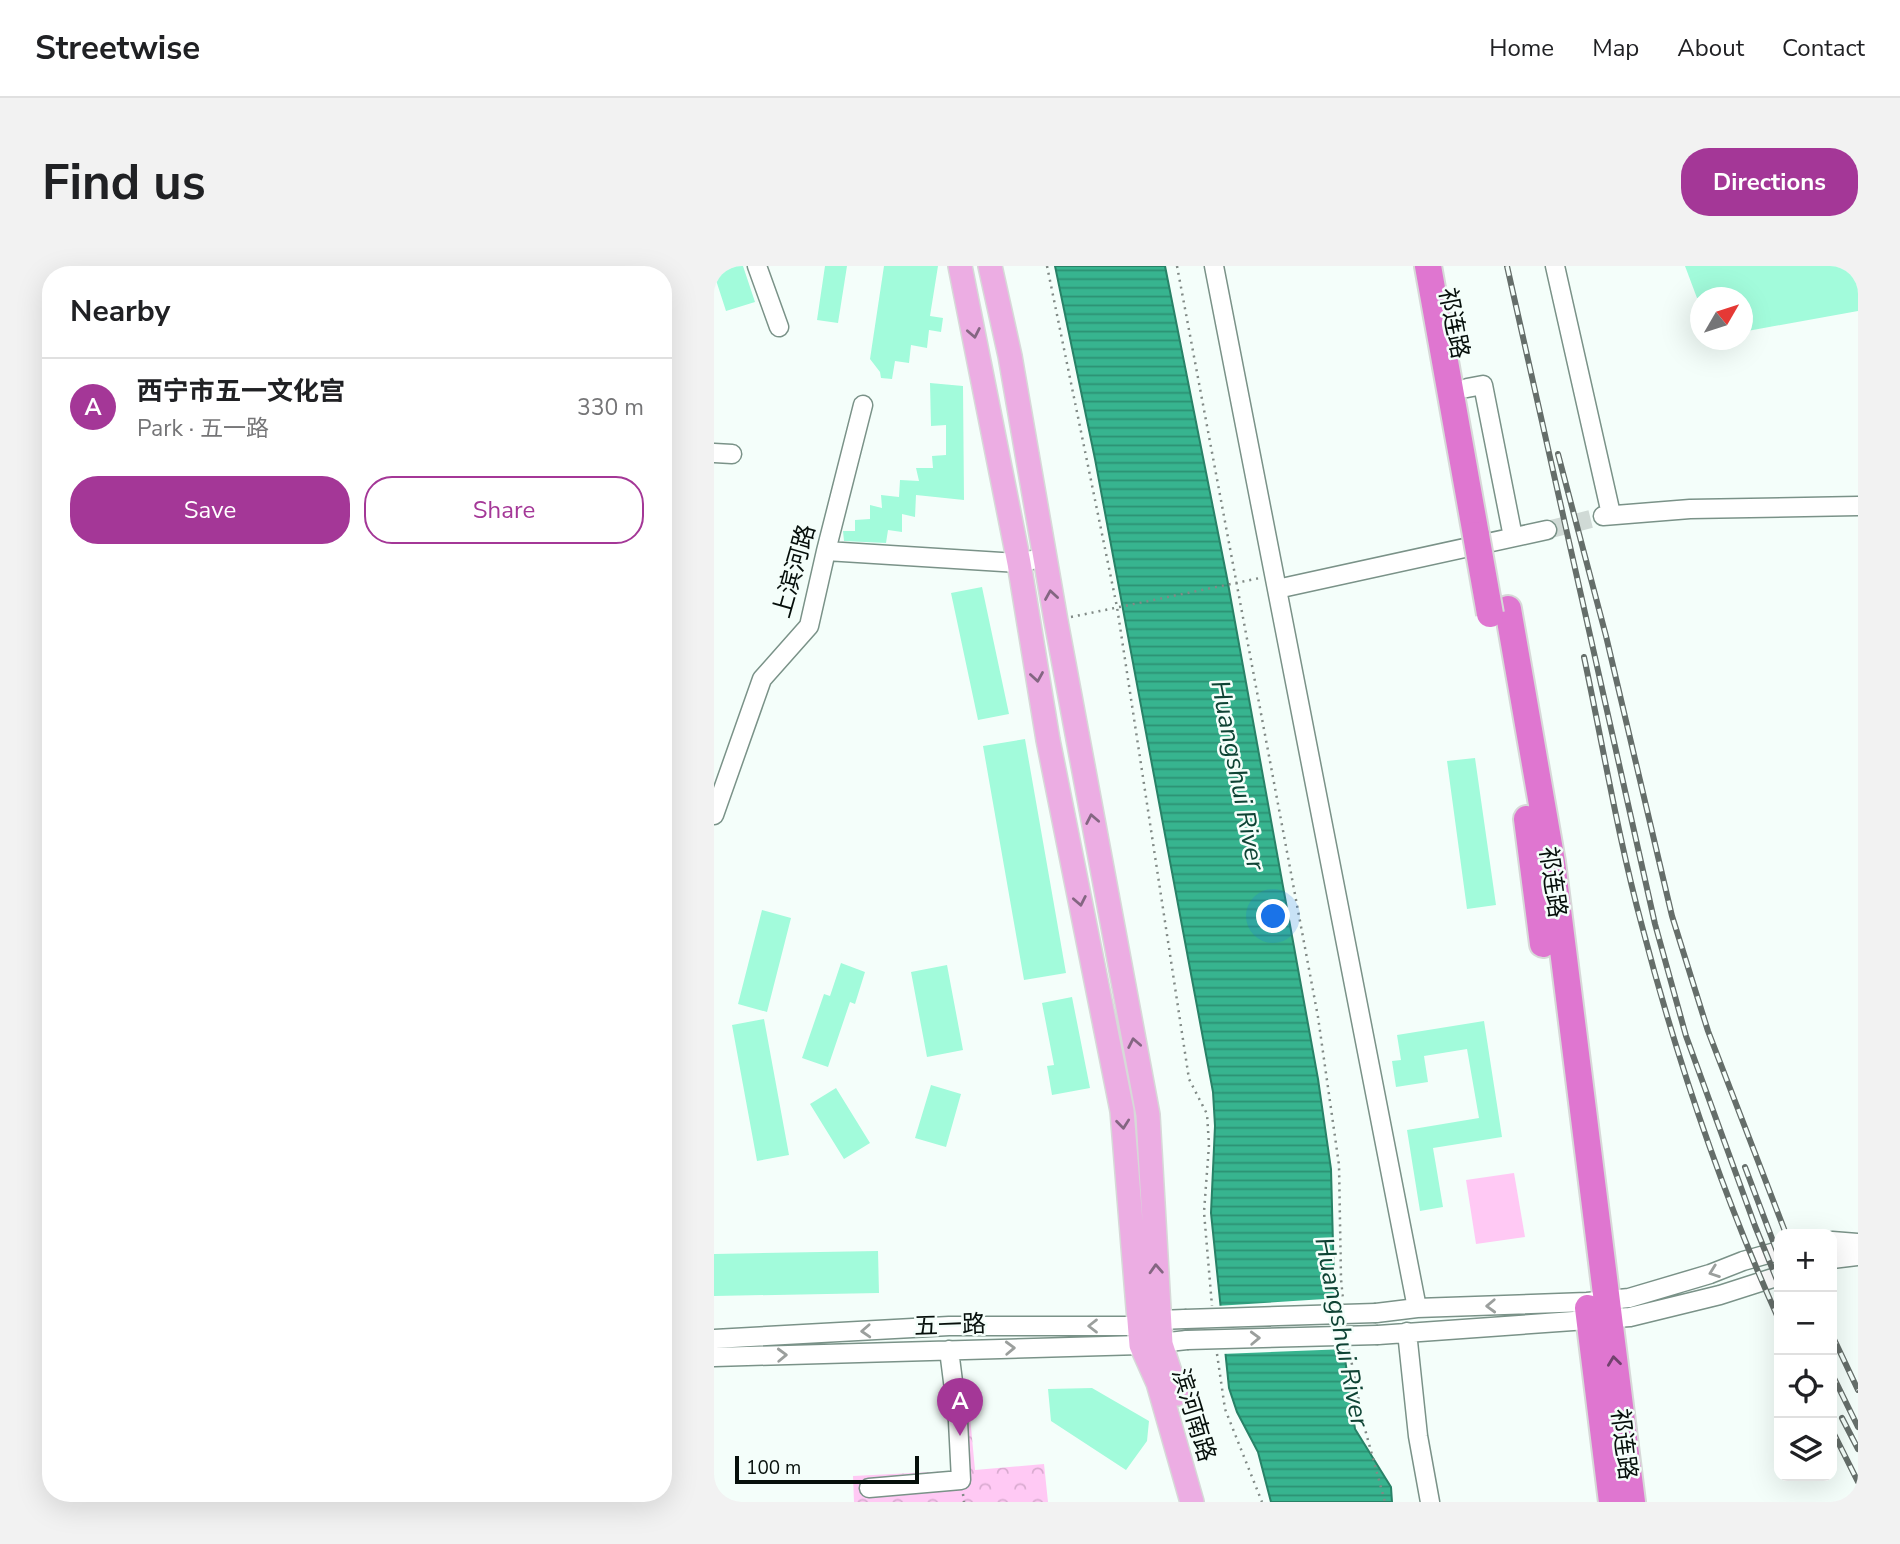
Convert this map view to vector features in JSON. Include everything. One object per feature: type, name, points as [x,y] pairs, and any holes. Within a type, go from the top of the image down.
[{"type":"highway","name":"祁连路","points":[[1428,266],[1494,535]]},
{"type":"highway","name":"祁连路","points":[[1443,266],[1494,535],[1499,612],[1526,809],[1598,1310],[1632,1502]]},
{"type":"highway","name":"祁连路","points":[[1598,1310],[1612,1502]]},
{"type":"main road","points":[[960,266],[1019,563],[1048,740],[1122,1111],[1130,1196],[1150,1334],[1193,1449],[1206,1502]]},
{"type":"main road","points":[[990,266],[1010,356],[1148,1115],[1150,1334]]},
{"type":"main road","name":"滨河南路","points":[[1150,1334],[1158,1383],[1192,1502]]},
{"type":"street","points":[[757,266],[779,327]]},
{"type":"street","points":[[1214,266],[1417,1308]]},
{"type":"street","points":[[1555,266],[1607,515],[1690,509],[1858,506]]},
{"type":"street","name":"上滨河路","points":[[714,815],[762,679],[809,626],[863,405]]},
{"type":"street","points":[[1275,583],[1494,535],[1547,530]]},
{"type":"street","points":[[826,551],[1019,563],[1045,557]]},
{"type":"street","points":[[1837,1241],[1858,1243]]},
{"type":"street","points":[[1598,1310],[1774,1252]]},
{"type":"street","points":[[1837,1258],[1858,1256]]},
{"type":"street","points":[[1598,1310],[1630,1317],[1720,1295],[1774,1278]]},
{"type":"street","name":"五一路","points":[[714,1357],[949,1350],[1150,1334],[1185,1319],[1376,1314],[1417,1308],[1598,1310]]},
{"type":"street","name":"五一路","points":[[714,1339],[949,1326],[1150,1334],[1187,1340],[1378,1335],[1598,1310]]},
{"type":"street","points":[[1407,1332],[1418,1436],[1430,1502]]},
{"type":"street","points":[[869,1488],[961,1480],[958,1420],[949,1350]]},
{"type":"path","points":[[1048,266],[1117,607],[1189,1079],[1207,1114],[1209,1145],[1204,1212],[1213,1316]]},
{"type":"path","points":[[1177,266],[1324,1058],[1339,1165],[1343,1303]]},
{"type":"path","points":[[1087,613],[1236,583],[1275,583]]},
{"type":"path","points":[[1348,1338],[1363,1422],[1385,1502]]},
{"type":"path","points":[[1217,1354],[1225,1409],[1262,1502]]},
{"type":"green space","points":[[1514,1173],[1525,1237],[1476,1244],[1466,1180]]},
{"type":"green space","points":[[969,1406],[975,1470],[1044,1464],[1048,1502],[854,1502],[853,1476],[951,1471],[947,1408]]},
{"type":"water","name":"Huangshui River","points":[[1055,266],[1165,266],[1227,578],[1318,1079],[1331,1169],[1334,1282],[1355,1429],[1391,1487],[1392,1502],[1271,1502],[1258,1452],[1237,1412],[1229,1388],[1211,1213],[1215,1126],[1213,1092],[1095,459]]},
{"type":"pier","points":[[1340,1298],[1347,1349],[1221,1354],[1216,1306]]},
{"type":"building","points":[[714,266],[743,266],[755,302],[726,311]]},
{"type":"building","points":[[825,266],[847,266],[838,323],[817,320]]},
{"type":"building","points":[[884,266],[938,266],[930,316],[943,318],[941,332],[929,330],[927,348],[911,345],[909,363],[895,361],[892,379],[881,378],[880,372],[870,359]]},
{"type":"building","points":[[1685,266],[1858,266],[1858,311],[1753,330],[1753,287],[1693,287]]},
{"type":"building","points":[[930,383],[963,386],[964,500],[916,495],[915,517],[902,514],[902,532],[888,530],[886,543],[844,541],[843,531],[855,531],[855,520],[870,519],[870,505],[882,508],[881,495],[899,497],[900,480],[919,481],[916,468],[933,468],[932,456],[946,455],[946,425],[931,426]]},
{"type":"building","points":[[982,587],[1009,714],[978,720],[951,593]]},
{"type":"building","points":[[1025,739],[1066,973],[1024,980],[983,746]]},
{"type":"building","points":[[1475,758],[1496,905],[1467,909],[1447,761]]},
{"type":"building","points":[[762,910],[791,918],[767,1012],[738,1004]]},
{"type":"building","points":[[841,963],[865,972],[855,1004],[850,1002],[828,1067],[802,1058],[824,994],[830,996]]},
{"type":"building","points":[[947,965],[963,1050],[927,1057],[911,972]]},
{"type":"building","points":[[1072,997],[1090,1088],[1052,1095],[1047,1066],[1054,1065],[1042,1003]]},
{"type":"building","points":[[764,1019],[789,1155],[757,1161],[732,1025]]},
{"type":"building","points":[[1484,1021],[1502,1137],[1433,1148],[1443,1207],[1420,1211],[1407,1130],[1479,1118],[1467,1049],[1424,1056],[1428,1082],[1396,1087],[1392,1061],[1401,1060],[1397,1035]]},
{"type":"building","points":[[931,1085],[961,1094],[946,1147],[915,1138]]},
{"type":"building","points":[[836,1088],[870,1143],[844,1159],[810,1104]]},
{"type":"building","points":[[878,1251],[879,1293],[714,1296],[714,1254]]},
{"type":"building","points":[[1092,1388],[1149,1421],[1147,1441],[1126,1470],[1051,1421],[1048,1389]]},
{"type":"tunnel","points":[[1547,530],[1603,516]]},
{"type":"railway","points":[[1507,266],[1655,924],[1686,1036],[1774,1273]]},
{"type":"railway","points":[[1558,454],[1606,636],[1672,916],[1708,1031],[1784,1229]]},
{"type":"railway","points":[[1584,657],[1625,859],[1670,1026],[1702,1126],[1738,1224],[1774,1309]]},
{"type":"railway","points":[[1745,1167],[1774,1244]]},
{"type":"railway","points":[[1837,1346],[1858,1390]]},
{"type":"railway","points":[[1837,1384],[1858,1427]]},
{"type":"railway","points":[[1842,1418],[1858,1449]]},
{"type":"railway","points":[[1837,1440],[1858,1482]]},
{"type":"place","name":"西宁市五一文化宫","points":[[960,1436]]}]
